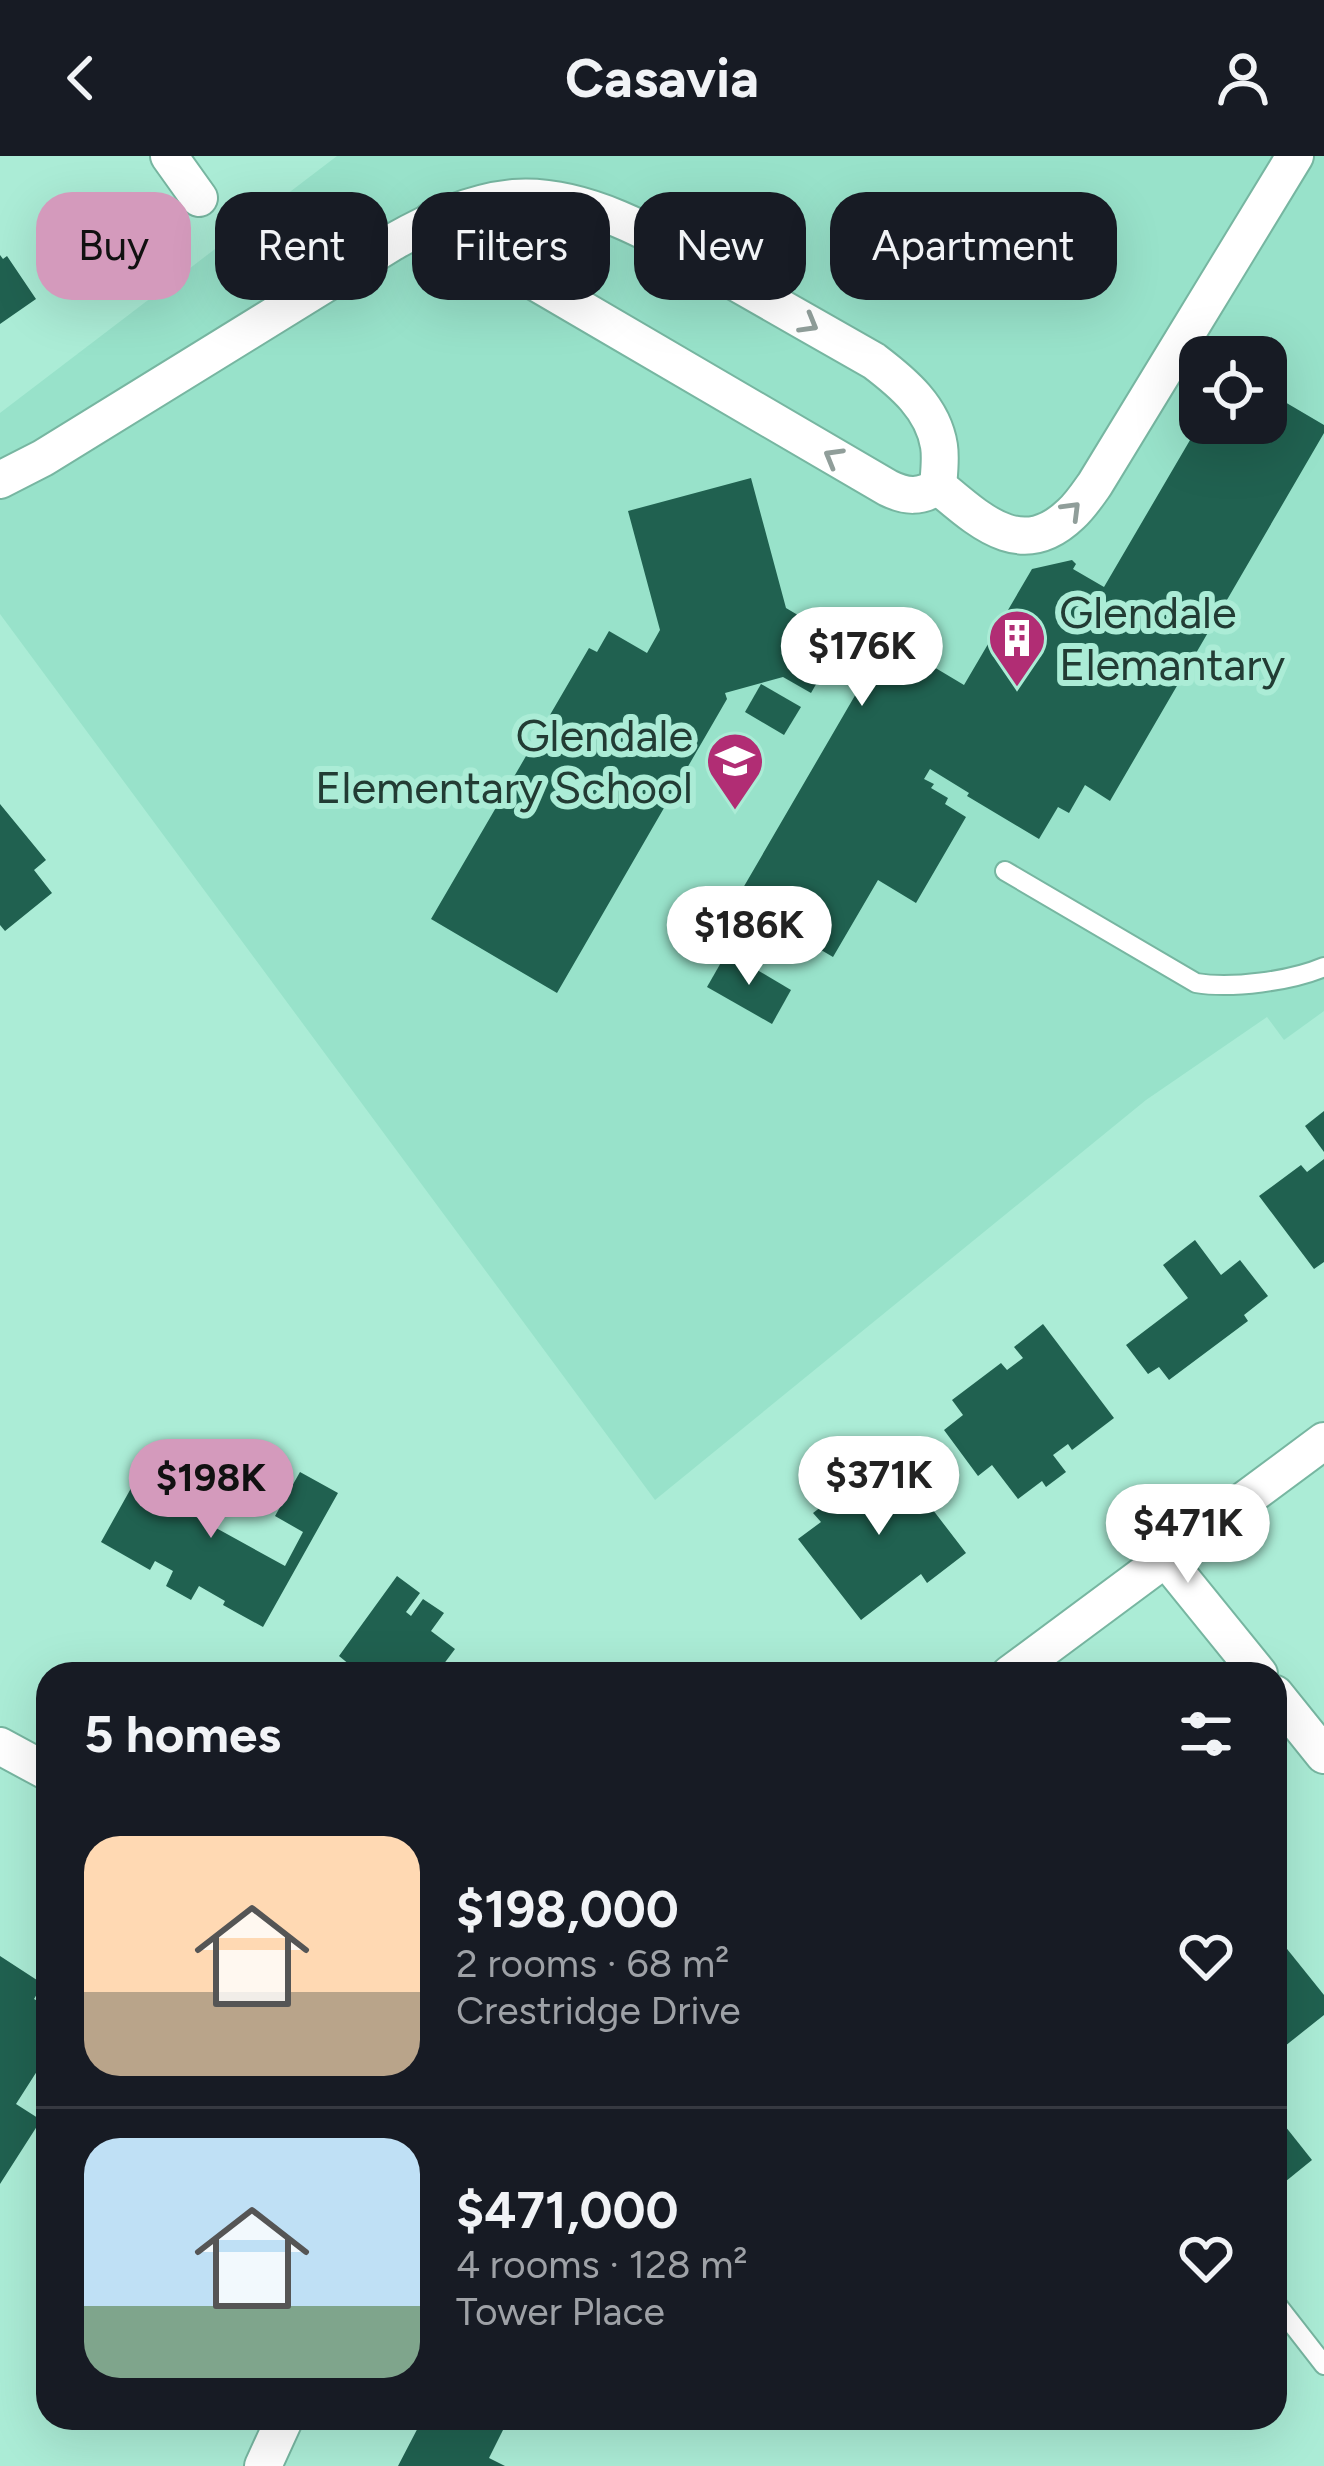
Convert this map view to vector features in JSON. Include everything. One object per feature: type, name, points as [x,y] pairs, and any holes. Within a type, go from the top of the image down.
[{"type":"street","points":[[169,156],[199,198]]},
{"type":"street","points":[[938,486],[979,520],[1024,538],[1045,532],[1070,516],[1096,484],[1295,156]]},
{"type":"street","points":[[566,300],[888,488],[914,496],[938,486],[940,447],[921,404],[903,382],[641,229],[610,218]]},
{"type":"street","points":[[0,480],[412,231]]},
{"type":"street","points":[[1026,1662],[1324,1441]]},
{"type":"street","points":[[1165,1558],[1249,1662]]},
{"type":"street","points":[[1287,1709],[1324,1755]]},
{"type":"street","points":[[0,1746],[36,1766]]},
{"type":"street","points":[[263,2466],[280,2430]]},
{"type":"lane","points":[[1005,872],[1196,983],[1216,986],[1324,967]]},
{"type":"lane","points":[[1287,2317],[1324,2365]]},
{"type":"shaded area","name":"Glendale Elementary School","points":[[337,156],[1324,156],[1324,1011],[1284,1040],[1267,1017],[1146,1100],[655,1500],[0,614],[0,413],[148,300],[191,300],[191,267],[215,249],[215,300],[388,300],[388,192],[290,192]]},
{"type":"building","points":[[0,255],[7,256],[36,299],[0,324]]},
{"type":"building","name":"Glendale Elemantary","points":[[1287,403],[1324,425],[1324,433],[1110,801],[1085,785],[1069,813],[1058,807],[1039,839],[930,769],[924,779],[948,798],[945,804],[966,817],[916,903],[878,880],[833,957],[736,900],[864,680],[830,660],[811,693],[783,677],[725,693],[727,699],[557,993],[431,919],[589,648],[597,652],[609,631],[647,653],[660,630],[628,511],[751,478],[786,608],[880,664],[892,642],[964,685],[1032,569],[1072,560],[1073,569],[1104,587],[1188,444],[1287,444]]},
{"type":"building","points":[[761,684],[801,707],[784,735],[745,712]]},
{"type":"building","points":[[0,804],[46,860],[34,870],[52,893],[5,931],[0,925]]},
{"type":"building","points":[[727,952],[791,990],[772,1024],[707,987]]},
{"type":"building","points":[[1324,1111],[1324,1152],[1305,1126]]},
{"type":"building","points":[[1324,1159],[1324,1262],[1314,1269],[1259,1196],[1301,1165],[1307,1172]]},
{"type":"building","points":[[1195,1240],[1221,1275],[1240,1260],[1268,1296],[1244,1315],[1248,1321],[1169,1380],[1159,1367],[1148,1374],[1126,1345],[1188,1298],[1163,1265]]},
{"type":"building","points":[[1043,1324],[1114,1418],[1072,1450],[1068,1444],[1053,1455],[1066,1472],[1046,1487],[1042,1481],[1018,1499],[992,1465],[978,1476],[944,1430],[963,1415],[952,1400],[1001,1363],[1007,1370],[1023,1358],[1014,1347]]},
{"type":"building","points":[[890,1454],[966,1553],[927,1583],[921,1574],[861,1620],[798,1539],[821,1522],[813,1513]]},
{"type":"building","points":[[149,1456],[193,1480],[178,1507],[285,1566],[303,1532],[275,1516],[300,1472],[338,1493],[263,1627],[199,1586],[191,1600],[166,1586],[173,1571],[155,1561],[150,1570],[101,1542]]},
{"type":"building","points":[[397,1576],[420,1593],[406,1612],[411,1616],[423,1599],[444,1613],[431,1631],[455,1649],[445,1662],[346,1662],[339,1656]]},
{"type":"building","points":[[1287,1949],[1324,1995],[1324,2015],[1287,2044]]},
{"type":"building","points":[[0,1956],[36,1979],[36,2073],[16,2104],[36,2117],[36,2128],[0,2184]]},
{"type":"building","points":[[1287,2129],[1312,2160],[1287,2180]]},
{"type":"building","points":[[417,2430],[503,2430],[489,2458],[505,2466],[398,2466]]},
{"type":"place","name":"Glendale Elemantary","points":[[1017,689]]},
{"type":"place","name":"Glendale Elementary School","points":[[735,812]]}]
